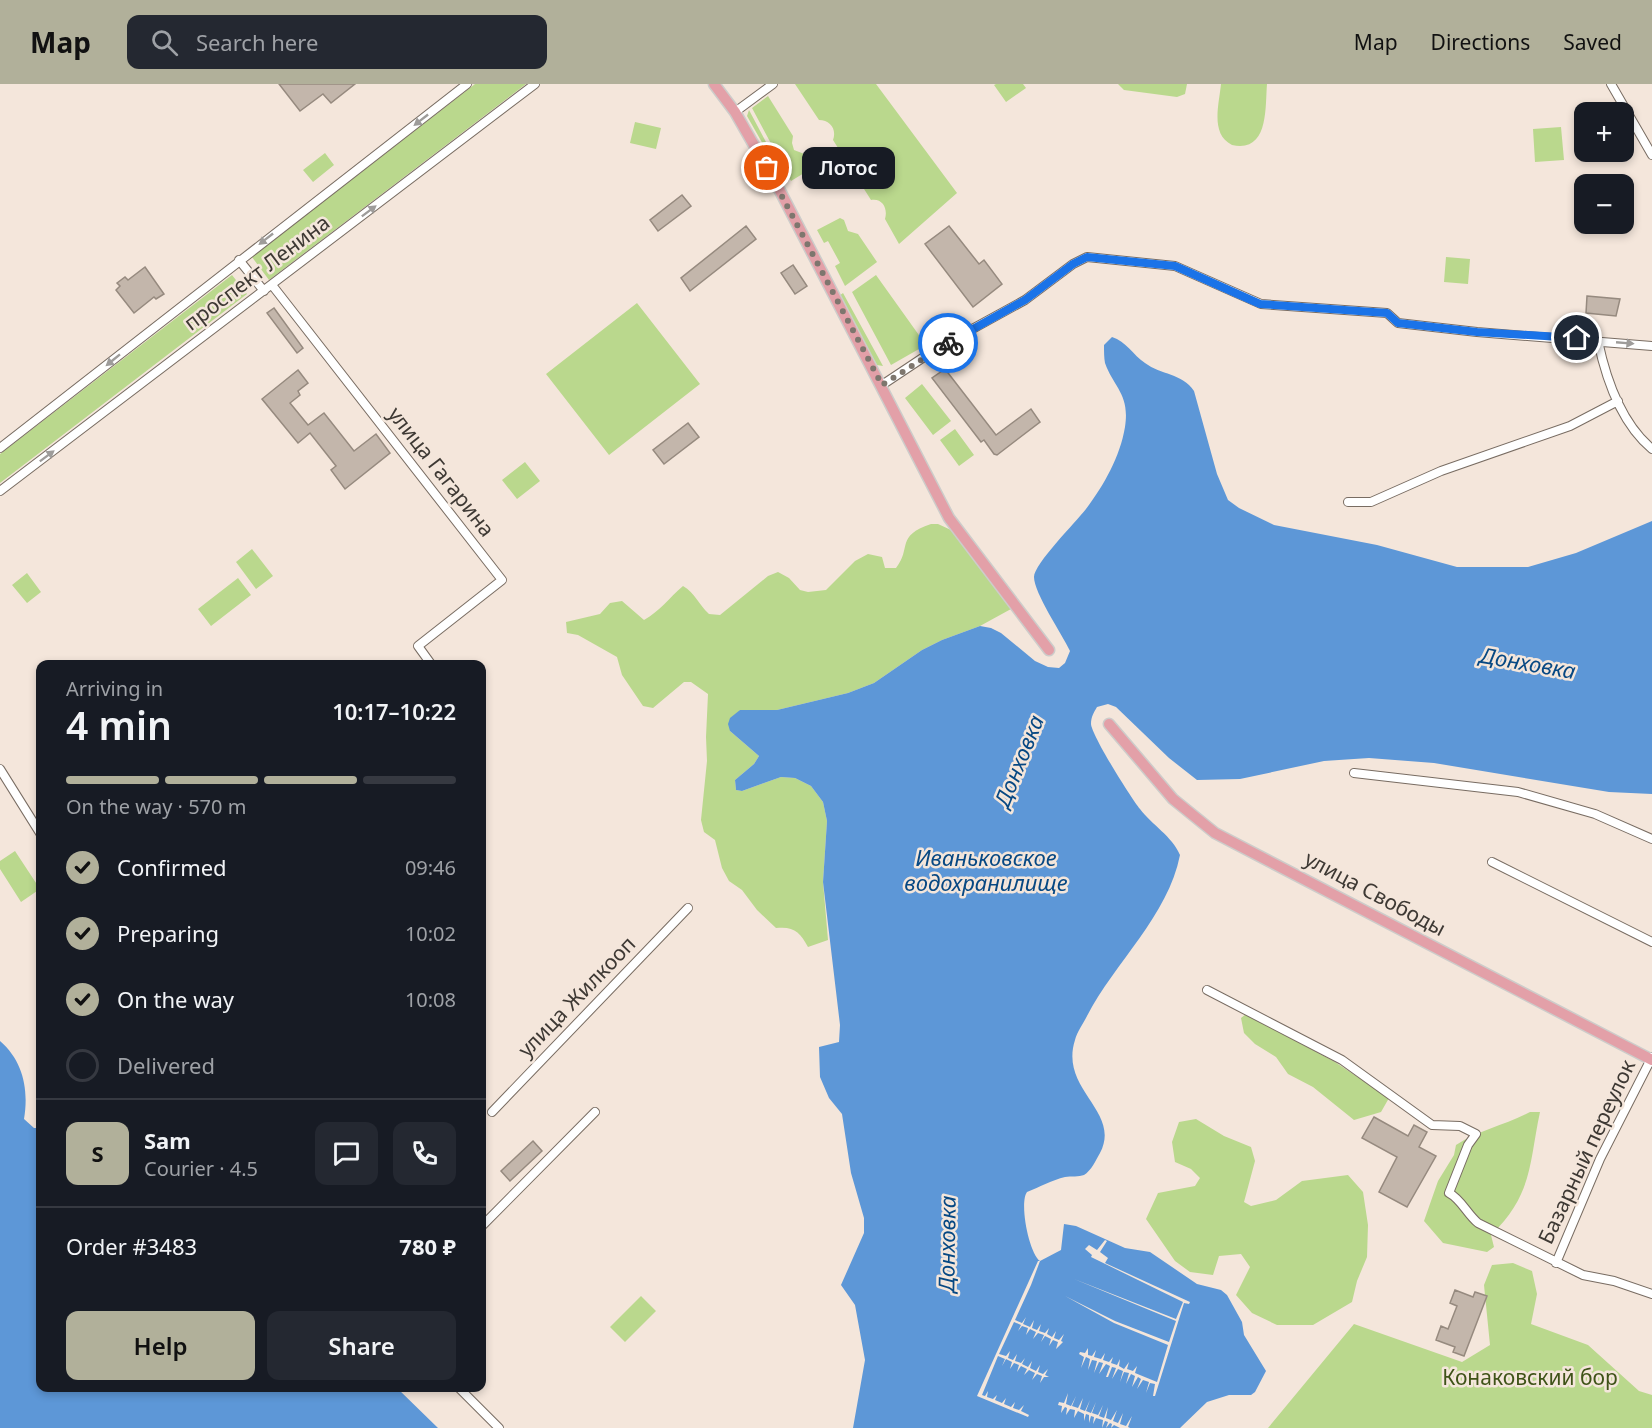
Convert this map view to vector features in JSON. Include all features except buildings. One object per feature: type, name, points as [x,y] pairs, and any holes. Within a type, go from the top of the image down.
[{"type":"main road","points":[[714,84],[735,112],[781,193],[949,518],[1049,650]]},
{"type":"main road","name":"улица Свободы","points":[[1109,724],[1173,799],[1215,832],[1651,1058]]},
{"type":"street","name":"проспект Ленина","points":[[0,448],[467,84]]},
{"type":"street","name":"проспект Ленина","points":[[0,491],[535,84]]},
{"type":"street","points":[[735,112],[773,84]]},
{"type":"street","points":[[1611,84],[1652,156]]},
{"type":"street","points":[[882,385],[936,349],[1025,300],[1073,264],[1087,257],[1175,266],[1260,304],[1387,313],[1398,323],[1477,332],[1652,346]]},
{"type":"street","points":[[239,260],[264,291]]},
{"type":"street","name":"улица Гагарина","points":[[272,285],[502,580],[418,646],[428,660]]},
{"type":"street","points":[[1598,340],[1603,365],[1618,401],[1638,435],[1652,449]]},
{"type":"street","points":[[1348,502],[1371,501],[1441,471],[1570,426],[1618,401]]},
{"type":"street","points":[[0,770],[36,827]]},
{"type":"street","points":[[1354,773],[1518,792],[1595,814],[1652,839]]},
{"type":"street","points":[[1492,862],[1652,942]]},
{"type":"street","name":"улица Жилкооп","points":[[492,1112],[688,909]]},
{"type":"street","points":[[1207,990],[1342,1060],[1432,1125],[1460,1125],[1476,1134],[1468,1145],[1449,1193],[1455,1196],[1469,1216],[1478,1223],[1583,1275],[1614,1281],[1652,1294]]},
{"type":"street","name":"Базарный переулок","points":[[1556,1263],[1600,1159],[1651,1058]]},
{"type":"street","points":[[486,1222],[595,1112]]},
{"type":"street","points":[[463,1392],[499,1428]]},
{"type":"green space","points":[[475,84],[526,84],[269,280],[252,257]]},
{"type":"green space","points":[[795,84],[876,84],[957,193],[899,244],[885,219],[884,205],[879,201],[871,200],[833,140],[832,126],[819,120]]},
{"type":"green space","points":[[1023,84],[1026,88],[1006,102],[994,85]]},
{"type":"green space","points":[[1118,84],[1187,84],[1185,94],[1177,97],[1124,90]]},
{"type":"green space","points":[[1221,84],[1267,84],[1263,126],[1259,136],[1253,142],[1244,146],[1232,145],[1221,134],[1218,126],[1218,110]]},
{"type":"green space","points":[[768,96],[793,136],[794,150],[807,155],[814,167],[791,181],[752,108]]},
{"type":"green space","points":[[749,110],[783,174],[782,178],[747,116]]},
{"type":"green space","points":[[635,122],[661,128],[656,149],[630,143]]},
{"type":"green space","points":[[1561,127],[1564,160],[1535,162],[1533,129]]},
{"type":"green space","points":[[325,153],[334,165],[313,182],[303,170]]},
{"type":"green space","points":[[840,218],[844,220],[848,231],[858,234],[877,262],[845,286],[835,266],[840,263],[828,241],[824,243],[817,230]]},
{"type":"green space","points":[[1446,257],[1470,259],[1468,284],[1444,282]]},
{"type":"green space","points":[[232,275],[247,294],[0,483],[0,454]]},
{"type":"green space","points":[[876,275],[926,345],[891,365],[852,292]]},
{"type":"green space","points":[[843,293],[883,366],[877,365],[839,296]]},
{"type":"green space","points":[[637,303],[700,384],[609,455],[546,374]]},
{"type":"green space","points":[[922,384],[951,421],[933,435],[905,398]]},
{"type":"green space","points":[[955,429],[974,455],[959,466],[940,440]]},
{"type":"green space","points":[[525,462],[540,481],[517,499],[502,480]]},
{"type":"green space","points":[[931,524],[938,524],[951,530],[1011,609],[980,626],[922,650],[874,683],[848,693],[777,710],[740,710],[730,731],[759,756],[754,764],[735,780],[736,790],[742,791],[781,777],[795,778],[811,786],[823,802],[827,821],[823,882],[828,940],[808,947],[796,931],[776,928],[757,910],[742,890],[729,881],[722,868],[715,840],[704,832],[701,820],[707,761],[708,694],[691,682],[684,682],[653,708],[643,706],[622,675],[617,657],[578,635],[567,633],[566,622],[600,614],[610,603],[622,601],[644,620],[683,586],[709,614],[720,615],[768,576],[778,572],[789,578],[800,590],[808,592],[826,590],[855,561],[868,554],[882,557],[885,568],[896,568],[901,561],[908,538]]},
{"type":"green space","points":[[252,549],[273,576],[256,589],[236,562]]},
{"type":"green space","points":[[27,573],[41,592],[27,603],[12,585]]},
{"type":"green space","points":[[238,578],[251,595],[211,626],[198,609]]},
{"type":"green space","points":[[15,851],[36,883],[36,892],[21,902],[0,869],[0,861]]},
{"type":"green space","points":[[1246,1014],[1335,1062],[1389,1098],[1381,1112],[1354,1120],[1313,1087],[1288,1074],[1276,1057],[1255,1044],[1244,1033],[1241,1018]]},
{"type":"green space","points":[[1530,1112],[1540,1112],[1527,1178],[1515,1206],[1491,1235],[1494,1247],[1487,1252],[1443,1243],[1424,1221],[1438,1181],[1454,1155],[1456,1145],[1474,1135]]},
{"type":"green space","points":[[1196,1119],[1224,1136],[1251,1147],[1255,1161],[1244,1202],[1251,1206],[1276,1200],[1302,1181],[1348,1175],[1363,1192],[1368,1225],[1367,1257],[1357,1281],[1352,1302],[1313,1325],[1277,1325],[1252,1313],[1236,1295],[1250,1267],[1241,1254],[1219,1256],[1213,1275],[1190,1272],[1175,1261],[1146,1219],[1158,1193],[1195,1186],[1200,1178],[1191,1169],[1175,1162],[1172,1142],[1179,1122]]},
{"type":"green space","name":"Конаковский бор","points":[[1513,1263],[1532,1271],[1537,1294],[1531,1324],[1588,1345],[1639,1391],[1652,1395],[1652,1428],[1268,1428],[1354,1324],[1462,1362],[1490,1345],[1484,1285],[1492,1265]]},
{"type":"green space","points":[[641,1296],[656,1311],[625,1342],[610,1327]]},
{"type":"water","name":"Иваньковское водохранилище","points":[[1112,337],[1151,367],[1177,377],[1189,385],[1194,391],[1217,474],[1228,500],[1274,525],[1377,545],[1457,567],[1528,567],[1576,553],[1652,521],[1652,794],[1609,792],[1434,763],[1369,758],[1324,761],[1240,779],[1197,780],[1169,758],[1116,707],[1108,704],[1097,707],[1091,724],[1105,753],[1140,809],[1167,836],[1180,855],[1174,877],[1153,919],[1099,996],[1075,1040],[1072,1057],[1075,1073],[1103,1125],[1105,1138],[1100,1153],[1084,1175],[1060,1178],[1027,1192],[1024,1206],[1026,1228],[1032,1248],[1040,1261],[1061,1250],[1064,1224],[1076,1226],[1125,1248],[1150,1252],[1197,1284],[1221,1290],[1227,1295],[1242,1322],[1244,1335],[1266,1371],[1255,1392],[1251,1395],[1229,1395],[1207,1402],[1180,1428],[853,1428],[865,1360],[855,1305],[841,1285],[864,1233],[864,1218],[851,1173],[842,1114],[829,1098],[820,1077],[819,1047],[839,1042],[840,1025],[823,882],[827,821],[823,802],[811,786],[795,778],[781,777],[742,791],[736,790],[735,780],[754,764],[759,756],[730,731],[728,724],[730,718],[740,710],[777,710],[848,693],[874,683],[922,650],[980,626],[1001,633],[1035,661],[1048,667],[1059,668],[1065,663],[1070,651],[1038,593],[1034,577],[1048,553],[1093,500],[1110,470],[1123,438],[1125,407],[1104,357],[1104,345]]},
{"type":"water","points":[[0,1041],[14,1057],[22,1076],[26,1097],[24,1119],[36,1128],[36,1392],[401,1392],[438,1428],[0,1428]]},
{"type":"pier","points":[[1105,1240],[1107,1241],[1100,1252],[1108,1258],[1105,1263],[1190,1302],[1189,1304],[1184,1303],[1155,1396],[1153,1396],[1155,1384],[1150,1383],[1146,1393],[1149,1382],[1143,1380],[1137,1389],[1141,1379],[1138,1377],[1132,1387],[1135,1376],[1131,1374],[1126,1384],[1129,1373],[1124,1372],[1120,1382],[1123,1371],[1118,1369],[1112,1379],[1116,1368],[1112,1367],[1106,1377],[1110,1366],[1106,1364],[1099,1374],[1103,1363],[1099,1362],[1094,1373],[1097,1361],[1092,1360],[1088,1370],[1090,1359],[1086,1357],[1081,1368],[1084,1357],[1079,1354],[1080,1352],[1085,1353],[1088,1348],[1088,1355],[1092,1356],[1096,1350],[1094,1357],[1101,1359],[1105,1353],[1103,1360],[1109,1362],[1113,1357],[1111,1363],[1117,1365],[1120,1359],[1119,1366],[1124,1369],[1129,1362],[1127,1369],[1133,1371],[1137,1366],[1135,1373],[1157,1382],[1168,1345],[1114,1323],[1065,1296],[1115,1321],[1169,1342],[1176,1321],[1074,1279],[1176,1319],[1183,1302],[1091,1257],[1092,1255],[1085,1249],[1089,1245],[1097,1250]]},
{"type":"pier","points":[[1038,1261],[1040,1261],[1031,1285],[1015,1320],[1022,1323],[1026,1317],[1023,1324],[1030,1327],[1034,1320],[1032,1328],[1037,1330],[1041,1324],[1039,1331],[1045,1333],[1049,1328],[1047,1334],[1052,1337],[1056,1331],[1054,1338],[1059,1340],[1064,1334],[1061,1341],[1063,1342],[1056,1349],[1058,1342],[1053,1340],[1049,1346],[1051,1339],[1045,1336],[1041,1342],[1044,1335],[1038,1333],[1033,1339],[1036,1332],[1030,1329],[1026,1335],[1028,1328],[1022,1326],[1018,1331],[1021,1325],[1014,1322],[999,1354],[1006,1356],[1010,1351],[1008,1358],[1013,1360],[1017,1354],[1015,1361],[1021,1363],[1025,1358],[1022,1364],[1028,1367],[1032,1361],[1030,1368],[1036,1371],[1040,1365],[1038,1372],[1043,1374],[1048,1369],[1045,1375],[1049,1377],[1044,1377],[1040,1383],[1042,1376],[1037,1374],[1032,1380],[1035,1373],[1029,1370],[1024,1375],[1027,1369],[1021,1366],[1017,1372],[1019,1365],[1014,1363],[1010,1369],[1012,1362],[1006,1359],[1002,1366],[1005,1359],[998,1356],[982,1395],[985,1396],[988,1391],[987,1397],[993,1399],[997,1395],[995,1400],[1002,1403],[1006,1398],[1004,1404],[1011,1407],[1015,1402],[1013,1408],[1019,1410],[1024,1405],[1021,1411],[1029,1415],[1028,1417],[977,1396]]},
{"type":"pier","points":[[1068,1393],[1066,1404],[1071,1406],[1076,1396],[1072,1406],[1078,1408],[1083,1398],[1080,1409],[1085,1411],[1090,1400],[1086,1411],[1091,1413],[1096,1402],[1092,1413],[1098,1415],[1103,1405],[1099,1416],[1104,1418],[1108,1407],[1106,1418],[1111,1420],[1117,1410],[1113,1421],[1118,1423],[1123,1413],[1120,1424],[1126,1426],[1132,1416],[1128,1427],[1130,1428],[1120,1428],[1114,1425],[1111,1428],[1110,1423],[1106,1428],[1108,1422],[1105,1421],[1102,1428],[1103,1420],[1096,1418],[1093,1424],[1094,1417],[1091,1416],[1089,1423],[1089,1415],[1086,1414],[1084,1421],[1084,1414],[1078,1411],[1074,1418],[1075,1410],[1070,1409],[1066,1415],[1067,1408],[1065,1407],[1061,1413],[1062,1406],[1058,1405],[1059,1402],[1064,1403]]},
{"type":"way so far","points":[[767,168],[882,385],[948,343]]},
{"type":"place","name":"Лотос","points":[[767,168]]},
{"type":"route","points":[[948,343],[1025,300],[1073,264],[1087,257],[1175,266],[1260,304],[1387,313],[1398,323],[1477,332],[1577,338]]},
{"type":"water label","name":"Донховка","points":[[1528,663]]},
{"type":"water label","name":"Донховка","points":[[1019,761]]},
{"type":"water label","name":"Донховка","points":[[947,1244]]}]
